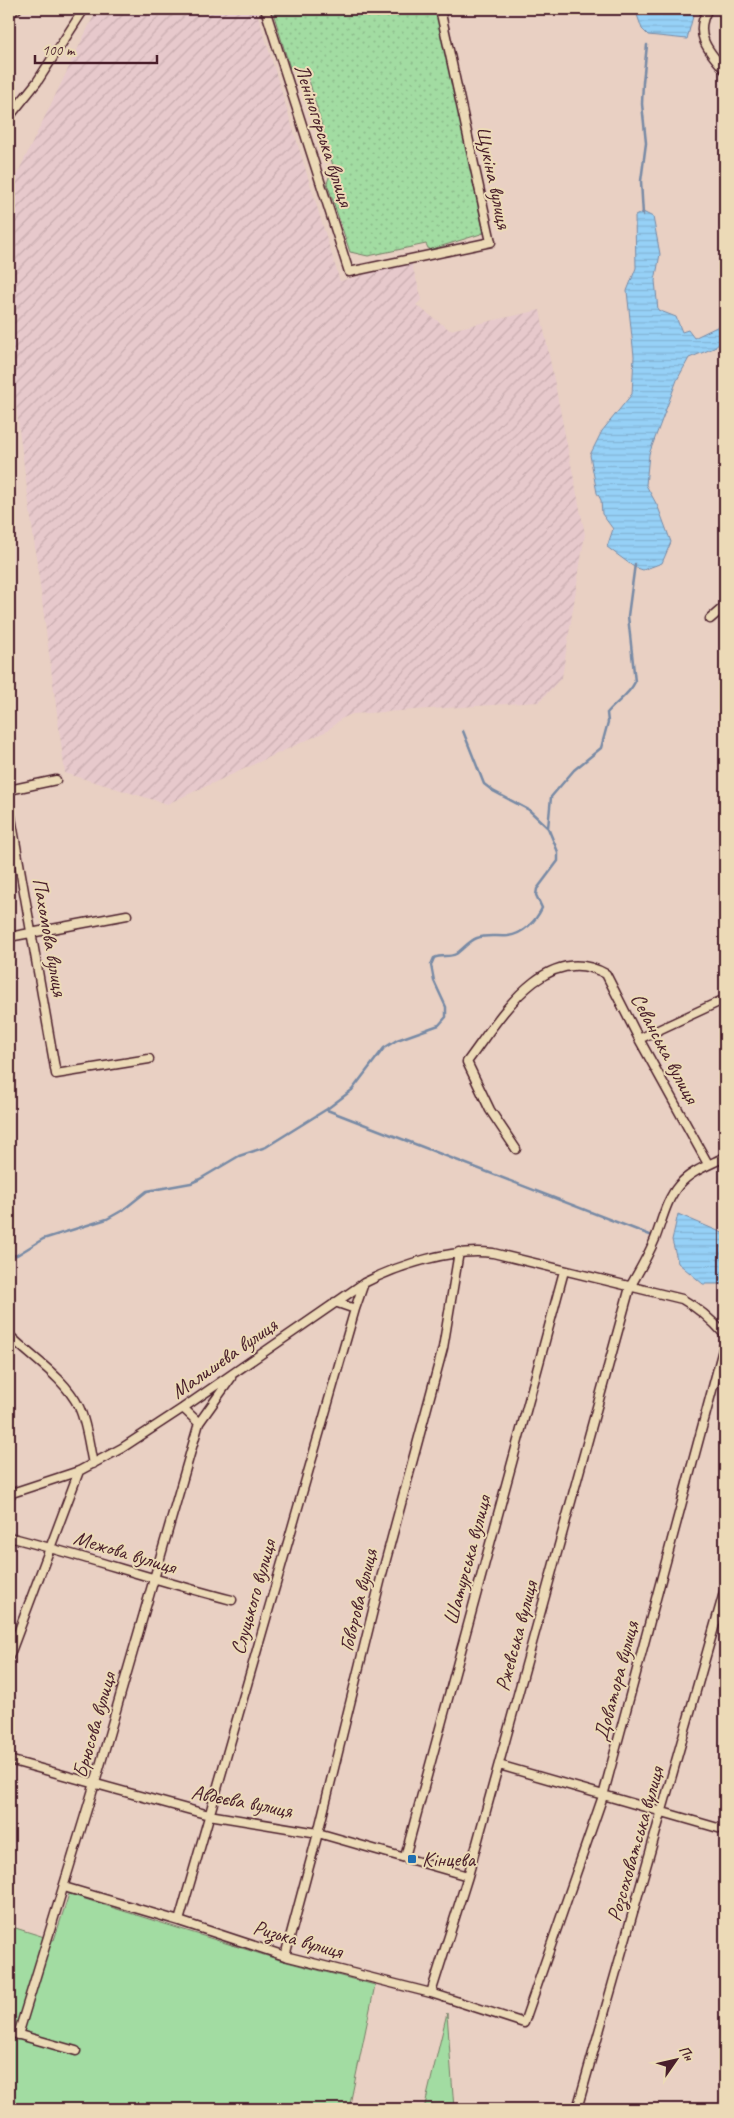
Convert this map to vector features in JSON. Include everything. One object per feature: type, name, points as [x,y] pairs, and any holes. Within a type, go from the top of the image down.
[{"type":"street","points":[[9,12],[17,9]]},
{"type":"street","points":[[9,117],[37,82],[84,9]]},
{"type":"street","name":"Леніногорська вулиця","points":[[265,9],[349,272]]},
{"type":"street","name":"Щукіна вулиця","points":[[349,272],[490,242],[440,9]]},
{"type":"street","points":[[708,9],[702,19],[702,34],[705,44],[725,70]]},
{"type":"street","points":[[710,619],[725,606]]},
{"type":"street","points":[[9,790],[56,780]]},
{"type":"street","name":"Пахомова вулиця","points":[[9,806],[56,1074],[149,1058]]},
{"type":"street","points":[[9,937],[127,915]]},
{"type":"street","name":"Севанська вулиця","points":[[516,1149],[490,1110],[467,1062],[516,997],[538,978],[564,967],[580,966],[596,968],[606,974],[639,1039],[708,1164]]},
{"type":"street","points":[[639,1039],[725,999]]},
{"type":"street","points":[[630,1287],[655,1240],[671,1197],[688,1176],[708,1164],[725,1157]]},
{"type":"street","name":"Малишева вулиця","points":[[9,1494],[79,1472],[93,1464],[183,1408],[364,1283],[397,1268],[459,1252],[477,1251],[493,1253],[682,1300],[696,1306],[725,1336]]},
{"type":"street","name":"Говорова вулиця","points":[[285,1956],[318,1833],[381,1578],[441,1356],[459,1252]]},
{"type":"street","name":"Шатурська вулиця","points":[[405,1858],[564,1271]]},
{"type":"street","name":"Слуцького вулиця","points":[[179,1921],[364,1283]]},
{"type":"street","name":"Ржевська вулиця","points":[[431,1993],[468,1876],[630,1287]]},
{"type":"street","points":[[335,1302],[355,1309]]},
{"type":"street","points":[[9,1335],[58,1378],[72,1396],[83,1419],[93,1464]]},
{"type":"street","name":"Доватора вулиця","points":[[524,2023],[603,1796],[725,1342]]},
{"type":"street","name":"Брюсова вулиця","points":[[18,2035],[95,1783],[199,1423],[235,1372]]},
{"type":"street","points":[[183,1408],[199,1423]]},
{"type":"street","points":[[9,1657],[79,1472]]},
{"type":"street","name":"Межова вулиця","points":[[9,1537],[155,1580],[232,1600]]},
{"type":"street","name":"Розсоховатська вулиця","points":[[577,2109],[663,1812],[725,1588]]},
{"type":"street","name":"Авдєєва вулиця","points":[[9,1760],[209,1814],[318,1833],[468,1876]]},
{"type":"street","points":[[499,1765],[725,1830]]},
{"type":"street","name":"Ризька вулиця","points":[[64,1887],[179,1921],[285,1956],[431,1993],[524,2023]]},
{"type":"street","points":[[9,2032],[76,2051]]},
{"type":"shaded area","points":[[97,9],[256,9],[340,281],[411,262],[422,299],[416,305],[450,330],[540,310],[585,534],[562,677],[539,702],[352,714],[341,719],[327,731],[167,804],[65,773],[9,354],[9,191]]},
{"type":"green space","points":[[272,9],[436,9],[484,233],[429,250],[426,244],[368,256],[350,252],[327,183],[333,166],[306,69],[290,68]]},
{"type":"green space","points":[[69,1894],[283,1961],[375,1985],[349,2109],[9,2109],[9,1926],[54,1940]]},
{"type":"green space","points":[[447,2013],[454,2109],[424,2109]]},
{"type":"water","points":[[635,9],[695,9],[687,39],[648,35],[642,29]]},
{"type":"water","points":[[643,212],[653,217],[660,254],[655,281],[658,310],[676,317],[682,332],[688,330],[694,338],[725,323],[725,339],[714,348],[689,358],[677,380],[649,454],[646,485],[658,507],[671,542],[662,563],[643,570],[634,567],[607,547],[613,529],[602,514],[601,500],[597,493],[590,455],[602,431],[632,394],[634,356],[627,291],[636,268],[635,216]]},
{"type":"water","points":[[678,1214],[725,1234],[725,1284],[703,1284],[678,1263],[672,1240]]},
{"type":"waterway","points":[[643,215],[641,181],[646,143],[642,104],[647,45]]},
{"type":"waterway","points":[[548,828],[551,797],[574,770],[601,748],[608,722],[607,713],[629,691],[635,682],[628,616],[635,564]]},
{"type":"waterway","points":[[9,1256],[17,1255],[43,1239],[107,1219],[123,1210],[147,1191],[191,1183],[200,1179],[239,1156],[266,1147],[327,1109],[352,1090],[384,1048],[397,1040],[439,1025],[446,1017],[446,1007],[434,981],[431,965],[434,958],[456,954],[477,938],[514,935],[524,930],[533,922],[542,908],[536,895],[537,889],[558,861],[558,852],[548,828],[529,810],[493,791],[484,784],[463,731]]},
{"type":"waterway","points":[[327,1110],[650,1235]]},
{"type":"place","name":"Кінцева","points":[[412,1859]]}]
